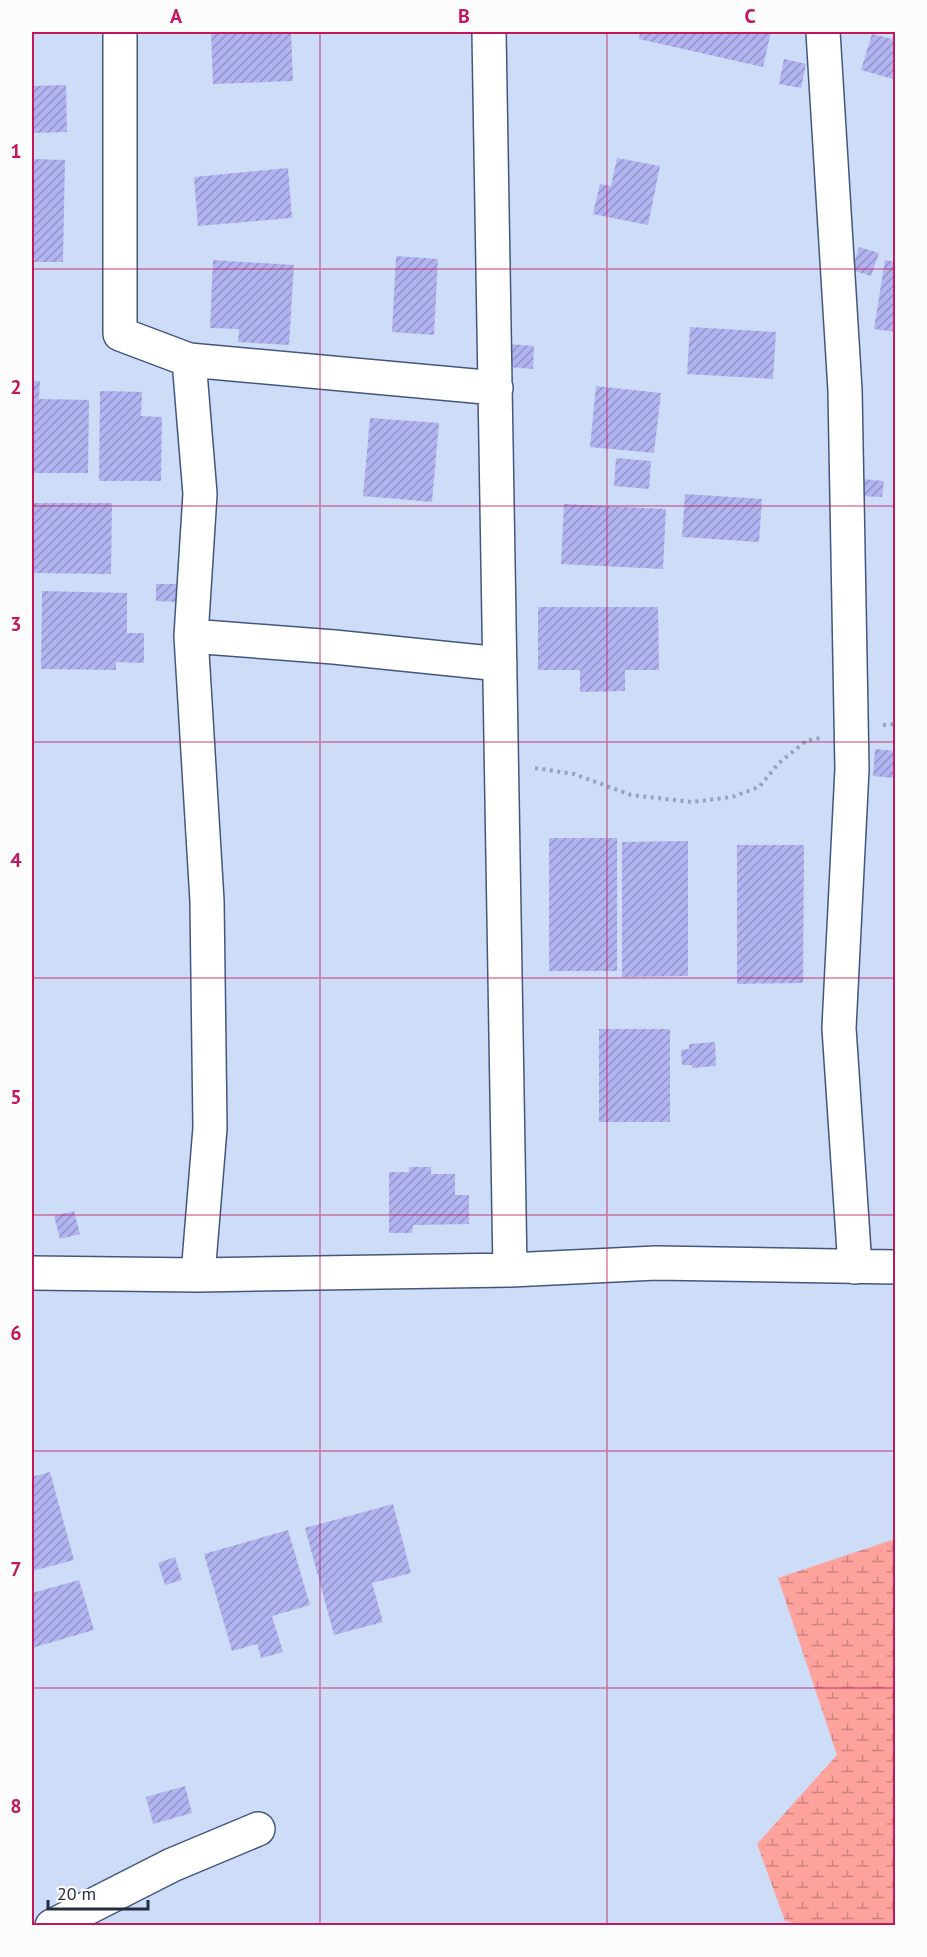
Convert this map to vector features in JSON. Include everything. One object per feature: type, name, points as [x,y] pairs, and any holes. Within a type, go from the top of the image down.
[{"type":"street","points":[[120,32],[120,334],[189,360],[496,388]]},
{"type":"street","points":[[489,32],[510,1270]]},
{"type":"street","points":[[823,32],[845,390],[852,769],[838,1028],[855,1267]]},
{"type":"street","points":[[189,360],[200,494],[190,636],[198,717],[207,913],[210,1128],[198,1275]]},
{"type":"street","points":[[190,636],[334,647],[500,664]]},
{"type":"street","points":[[32,1273],[198,1275],[510,1270],[656,1263],[896,1267]]},
{"type":"street","points":[[52,1926],[172,1865],[258,1829]]},
{"type":"path","points":[[502,763],[574,774],[631,795],[692,802],[732,797],[759,787],[779,763],[806,741],[851,729],[896,724]]},
{"type":"green space","points":[[895,1539],[895,1925],[810,1926],[785,1921],[757,1844],[837,1755],[778,1578]]},
{"type":"building","points":[[211,32],[291,32],[293,81],[213,84]]},
{"type":"building","points":[[640,32],[771,32],[763,67],[639,39]]},
{"type":"building","points":[[872,34],[896,40],[896,80],[861,70]]},
{"type":"building","points":[[784,59],[806,64],[801,88],[779,84]]},
{"type":"building","points":[[66,85],[67,132],[32,133],[32,86]]},
{"type":"building","points":[[617,158],[660,166],[648,225],[593,214],[600,184],[611,186]]},
{"type":"building","points":[[32,159],[65,160],[63,262],[32,262]]},
{"type":"building","points":[[288,168],[292,218],[198,226],[194,177]]},
{"type":"building","points":[[859,247],[879,253],[871,276],[852,270]]},
{"type":"building","points":[[396,256],[438,259],[434,335],[392,332]]},
{"type":"building","points":[[213,260],[294,265],[289,345],[238,342],[239,329],[210,328]]},
{"type":"building","points":[[885,260],[896,262],[896,332],[874,329]]},
{"type":"building","points":[[690,327],[776,332],[773,379],[687,374]]},
{"type":"building","points":[[510,344],[534,346],[533,369],[508,367]]},
{"type":"building","points":[[32,381],[40,381],[39,399],[89,400],[88,473],[32,473]]},
{"type":"building","points":[[596,386],[661,393],[654,453],[590,447]]},
{"type":"building","points":[[100,391],[142,392],[141,416],[162,417],[161,481],[99,481]]},
{"type":"building","points":[[370,418],[439,423],[432,502],[363,496]]},
{"type":"building","points":[[616,458],[651,461],[649,489],[614,486]]},
{"type":"building","points":[[862,479],[884,481],[882,497],[861,496]]},
{"type":"building","points":[[685,494],[762,499],[759,542],[682,537]]},
{"type":"building","points":[[32,503],[112,503],[111,574],[32,573]]},
{"type":"building","points":[[564,504],[666,509],[663,569],[561,564]]},
{"type":"building","points":[[156,584],[179,584],[178,602],[156,601]]},
{"type":"building","points":[[42,591],[127,593],[127,633],[144,633],[144,663],[116,662],[116,670],[41,669]]},
{"type":"building","points":[[538,607],[658,607],[659,670],[625,670],[625,691],[580,692],[580,670],[538,670]]},
{"type":"building","points":[[875,749],[896,751],[896,778],[873,776]]},
{"type":"building","points":[[549,838],[617,838],[617,971],[549,971]]},
{"type":"building","points":[[688,841],[688,976],[622,977],[622,842]]},
{"type":"building","points":[[737,845],[804,845],[803,983],[737,984]]},
{"type":"building","points":[[599,1029],[670,1029],[670,1122],[599,1122]]},
{"type":"building","points":[[715,1042],[716,1066],[692,1068],[692,1065],[682,1065],[681,1050],[689,1049],[689,1044]]},
{"type":"building","points":[[409,1167],[431,1167],[431,1174],[455,1174],[455,1195],[469,1195],[469,1224],[413,1225],[412,1233],[389,1233],[389,1172],[409,1172]]},
{"type":"building","points":[[74,1211],[80,1234],[60,1239],[54,1216]]},
{"type":"building","points":[[50,1472],[74,1560],[32,1571],[32,1477]]},
{"type":"building","points":[[393,1504],[411,1573],[372,1583],[383,1622],[334,1635],[305,1528]]},
{"type":"building","points":[[288,1530],[310,1605],[272,1616],[283,1652],[261,1658],[257,1644],[232,1651],[204,1554]]},
{"type":"building","points":[[175,1557],[182,1580],[165,1585],[158,1563]]},
{"type":"building","points":[[79,1580],[94,1630],[32,1648],[32,1593]]},
{"type":"building","points":[[185,1786],[192,1813],[153,1824],[146,1797]]}]
